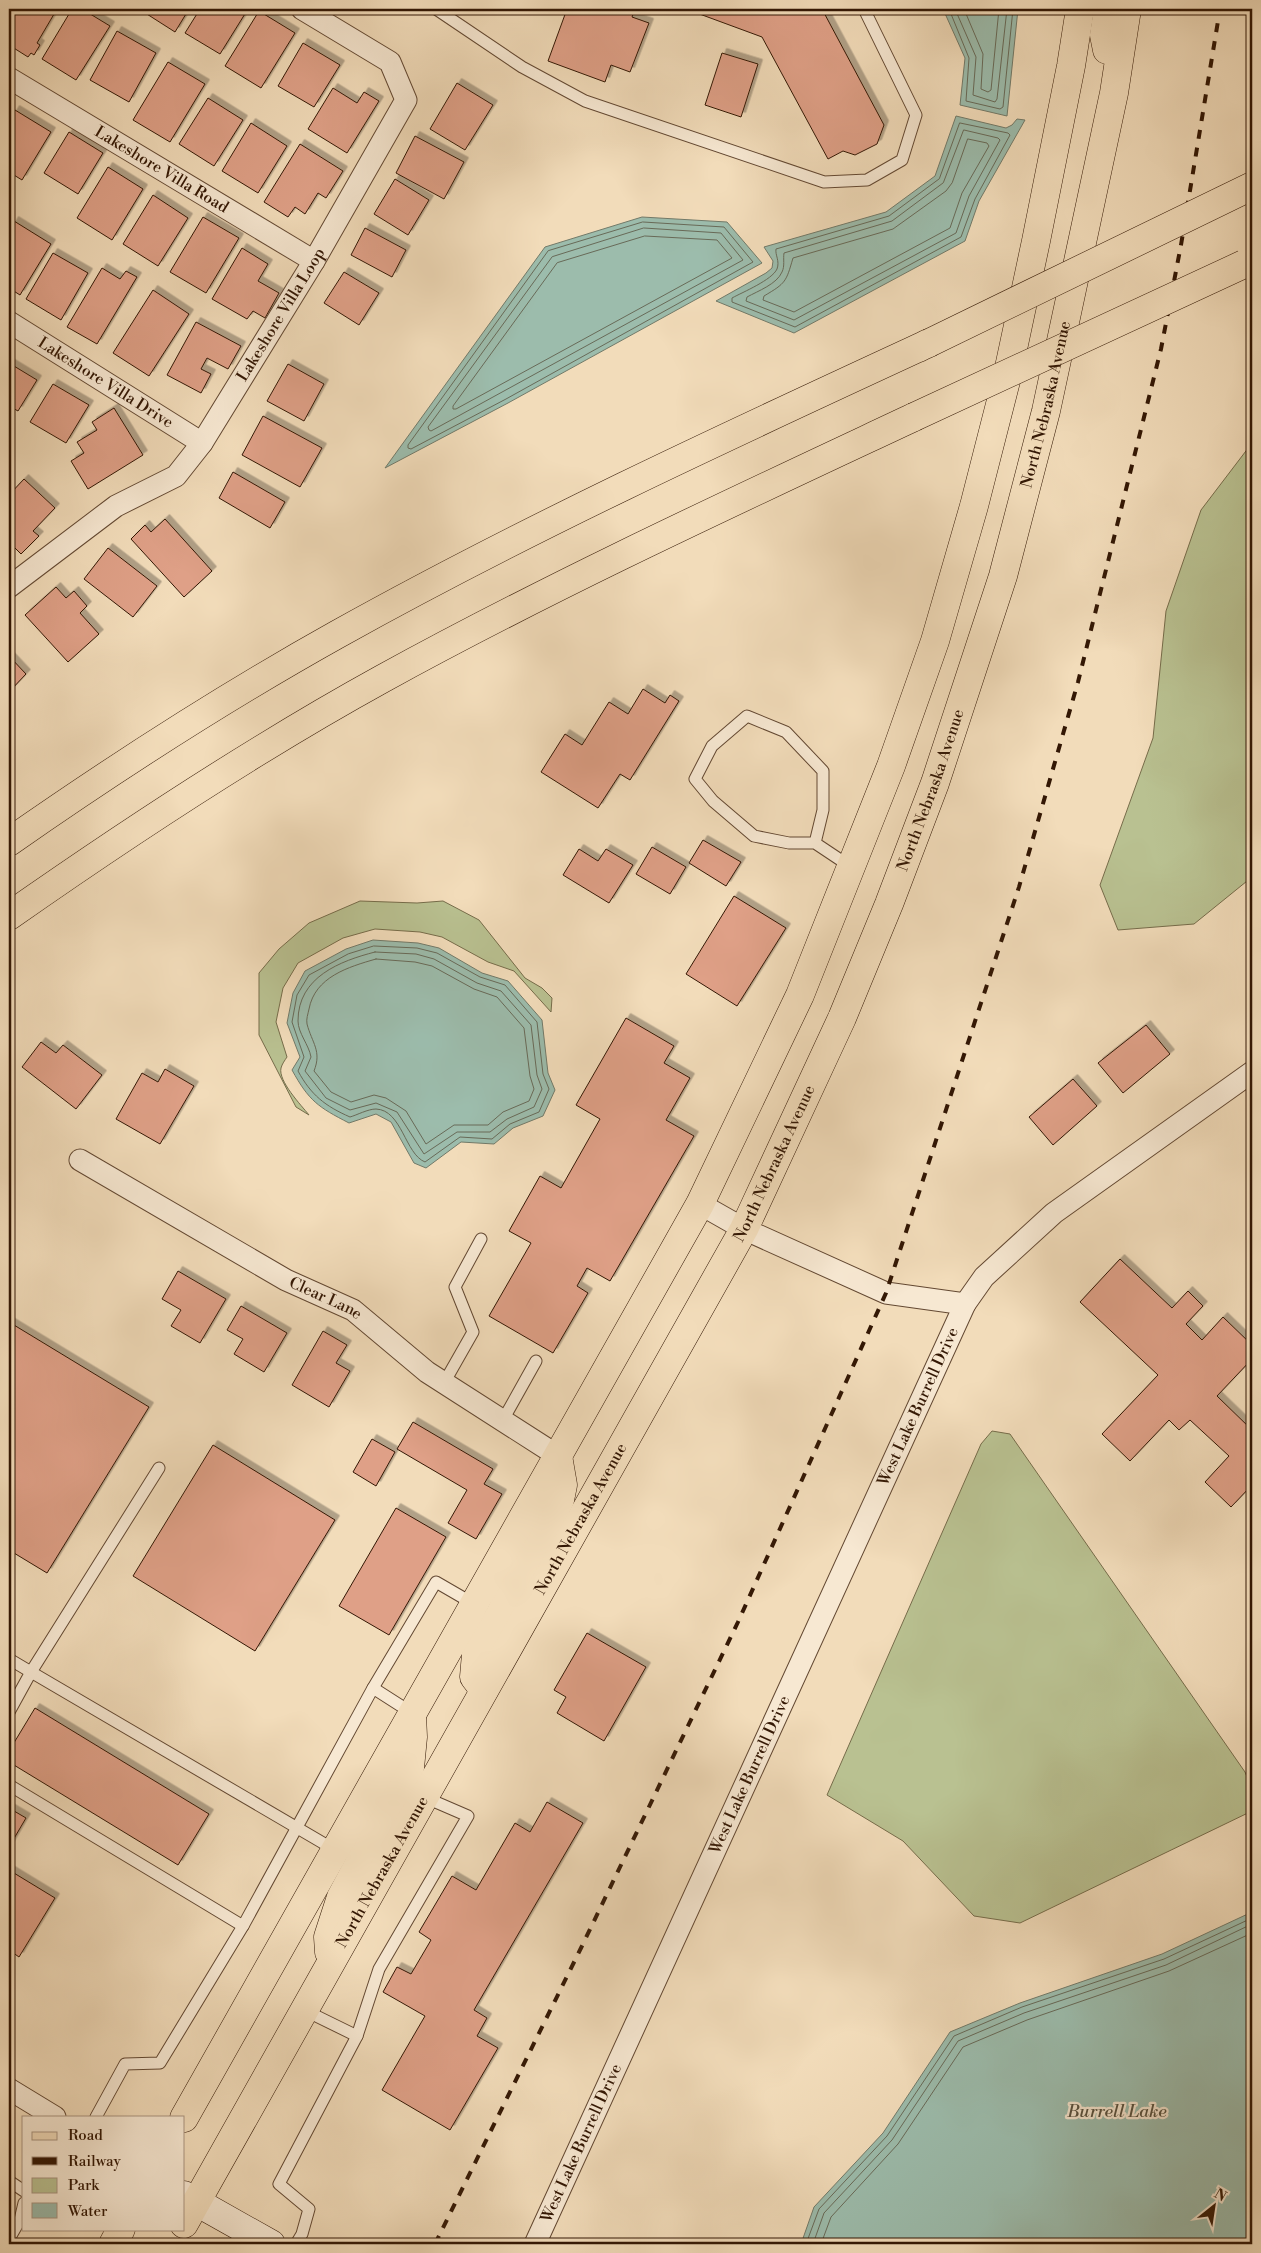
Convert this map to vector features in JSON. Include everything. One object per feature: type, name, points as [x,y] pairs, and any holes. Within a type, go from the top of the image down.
[{"type":"main road","points":[[185,2116],[700,1204],[800,995],[891,766],[935,640],[974,506],[1007,377],[1036,242],[1071,66],[1080,9]]},
{"type":"main road","points":[[1108,9],[1104,35],[1114,93]]},
{"type":"main road","name":"North Nebraska Avenue","points":[[188,2207],[304,2010],[744,1228],[842,1018],[882,922],[935,783],[1003,576],[1046,412],[1114,93],[1127,9]]},
{"type":"main road","points":[[1114,93],[1145,9]]},
{"type":"main road","points":[[9,842],[86,788],[337,635],[479,558],[1252,186]]},
{"type":"main road","points":[[9,916],[88,860],[308,722],[380,680],[602,565],[914,417],[1248,262]]},
{"type":"main road","points":[[484,1690],[474,1677],[476,1654],[500,1614],[560,1500],[563,1485],[558,1456]]},
{"type":"main road","points":[[330,1964],[328,1937],[341,1897],[410,1768],[414,1737],[412,1713]]},
{"type":"main road","points":[[113,2244],[120,2230]]},
{"type":"main road","points":[[172,2244],[180,2230]]},
{"type":"street","name":"Lakeshore Villa Loop","points":[[9,587],[116,506],[176,476],[202,443],[314,261],[406,100],[390,62],[328,16],[302,9]]},
{"type":"street","name":"Lakeshore Villa Road","points":[[9,78],[314,261]]},
{"type":"street","name":"Lakeshore Villa Drive","points":[[9,322],[202,443]]},
{"type":"street","name":"West Lake Burrell Drive","points":[[534,2244],[965,1304],[984,1277],[1054,1213],[1252,1072]]},
{"type":"street","name":"Clear Lane","points":[[80,1160],[286,1280],[353,1310],[427,1372],[558,1456]]},
{"type":"street","name":"West Lake Burrell Drive","points":[[700,1204],[744,1228],[886,1293],[965,1304]]},
{"type":"street","points":[[9,2089],[53,2116]]},
{"type":"street","points":[[188,2207],[271,2244]]},
{"type":"lane","points":[[436,9],[522,67],[585,101],[824,182],[867,180],[902,160],[916,115],[864,9]]},
{"type":"lane","points":[[815,843],[823,810],[823,771],[786,732],[748,716],[712,746],[695,779],[713,801],[754,836],[789,843],[815,843],[851,867]]},
{"type":"lane","points":[[444,1383],[473,1332],[455,1287],[481,1239]]},
{"type":"lane","points":[[503,1420],[536,1361]]},
{"type":"lane","points":[[9,1712],[31,1672],[159,1468]]},
{"type":"lane","points":[[97,2116],[125,2064],[160,2063],[243,1926],[373,1688],[436,1582],[474,1604]]},
{"type":"lane","points":[[9,1659],[335,1850]]},
{"type":"lane","points":[[373,1688],[412,1713]]},
{"type":"lane","points":[[9,1784],[243,1926]]},
{"type":"lane","points":[[296,2244],[302,2234],[308,2210],[279,2184],[357,2036],[379,1969],[468,1816],[424,1797]]},
{"type":"lane","points":[[304,2010],[357,2036]]},
{"type":"lane","points":[[9,2182],[22,2190]]},
{"type":"lane","points":[[9,2239],[20,2220],[22,2211]]},
{"type":"green space","points":[[1252,443],[1252,877],[1194,924],[1118,930],[1100,885],[1153,738],[1166,611],[1201,510]]},
{"type":"green space","points":[[360,901],[417,903],[443,901],[479,920],[525,978],[542,988],[552,998],[551,1012],[514,971],[488,962],[442,937],[420,932],[375,929],[343,938],[298,963],[283,988],[276,1022],[287,1057],[281,1068],[283,1079],[291,1093],[309,1115],[296,1107],[259,1035],[259,973],[279,949],[309,923]]},
{"type":"green space","points":[[992,1431],[1010,1434],[1245,1772],[1252,1789],[1252,1811],[1020,1923],[974,1916],[903,1841],[827,1795],[981,1444]]},
{"type":"water","points":[[943,9],[1018,9],[1007,116],[960,105],[965,58]]},
{"type":"water","points":[[956,116],[1006,128],[1017,119],[1025,120],[979,201],[965,241],[794,333],[716,301],[772,268],[773,261],[764,247],[886,212],[935,176]]},
{"type":"water","points":[[642,217],[727,222],[762,263],[508,403],[385,468],[545,247]]},
{"type":"water","points":[[373,940],[418,943],[439,948],[482,973],[508,981],[542,1020],[548,1073],[555,1090],[543,1116],[513,1128],[494,1144],[461,1142],[426,1168],[414,1163],[391,1122],[376,1114],[349,1123],[329,1112],[309,1096],[292,1070],[300,1057],[287,1023],[293,993],[305,971],[346,949]]},
{"type":"water","name":"Burrell Lake","points":[[1252,1912],[1252,2244],[801,2244],[814,2207],[883,2133],[950,2032],[1020,2003],[1162,1954]]},
{"type":"building","points":[[9,9],[57,9],[37,43],[40,45],[34,55],[31,53],[28,57],[9,45]]},
{"type":"building","points":[[72,9],[82,9],[110,26],[76,80],[42,59]]},
{"type":"building","points":[[139,9],[189,9],[175,32]]},
{"type":"building","points":[[200,9],[248,9],[220,54],[185,33]]},
{"type":"building","points":[[567,9],[635,9],[632,17],[649,23],[630,72],[611,65],[605,82],[548,61]]},
{"type":"building","points":[[686,9],[822,9],[884,125],[877,144],[855,155],[843,151],[828,159],[762,37]]},
{"type":"building","points":[[259,11],[295,33],[261,88],[225,66]]},
{"type":"building","points":[[117,31],[156,53],[129,102],[90,80]]},
{"type":"building","points":[[303,43],[340,65],[314,107],[278,86]]},
{"type":"building","points":[[722,53],[758,64],[741,117],[705,105]]},
{"type":"building","points":[[168,62],[205,84],[170,142],[133,120]]},
{"type":"building","points":[[457,83],[493,105],[465,150],[430,129]]},
{"type":"building","points":[[333,88],[357,103],[364,92],[379,101],[347,153],[308,129]]},
{"type":"building","points":[[208,98],[243,120],[214,166],[179,144]]},
{"type":"building","points":[[15,110],[51,132],[22,180],[9,172],[9,120]]},
{"type":"building","points":[[251,123],[287,146],[258,193],[222,171]]},
{"type":"building","points":[[69,132],[103,153],[78,194],[44,173]]},
{"type":"building","points":[[415,136],[464,162],[444,199],[396,173]]},
{"type":"building","points":[[300,144],[343,171],[326,198],[318,193],[305,214],[295,207],[288,217],[264,202]]},
{"type":"building","points":[[108,167],[143,189],[112,240],[77,218]]},
{"type":"building","points":[[395,179],[429,200],[408,235],[374,214]]},
{"type":"building","points":[[153,195],[188,218],[158,266],[123,244]]},
{"type":"building","points":[[203,217],[239,238],[206,293],[170,272]]},
{"type":"building","points":[[14,221],[51,244],[20,295],[9,288],[9,230]]},
{"type":"building","points":[[365,228],[406,250],[392,277],[351,255]]},
{"type":"building","points":[[242,248],[268,264],[258,281],[279,293],[265,318],[253,311],[247,319],[212,299]]},
{"type":"building","points":[[53,253],[88,273],[61,320],[26,299]]},
{"type":"building","points":[[102,268],[120,279],[126,271],[137,277],[97,344],[67,327]]},
{"type":"building","points":[[344,272],[379,293],[359,325],[324,303]]},
{"type":"building","points":[[153,290],[189,314],[149,376],[113,353]]},
{"type":"building","points":[[196,322],[241,346],[228,369],[207,358],[201,369],[211,374],[201,393],[167,375]]},
{"type":"building","points":[[9,363],[37,380],[18,411],[9,406]]},
{"type":"building","points":[[288,364],[324,384],[304,421],[267,401]]},
{"type":"building","points":[[53,384],[89,405],[66,443],[30,422]]},
{"type":"building","points":[[114,408],[143,455],[88,489],[71,461],[84,453],[77,442],[97,430],[92,422]]},
{"type":"building","points":[[263,416],[322,448],[300,487],[242,455]]},
{"type":"building","points":[[233,472],[285,502],[270,528],[219,498]]},
{"type":"building","points":[[24,479],[55,508],[33,531],[39,536],[21,554],[9,542],[9,495]]},
{"type":"building","points":[[165,519],[212,571],[184,597],[131,539],[145,525],[151,532]]},
{"type":"building","points":[[108,548],[157,586],[133,617],[84,579]]},
{"type":"building","points":[[56,587],[66,598],[74,591],[87,606],[80,613],[99,634],[68,662],[25,615]]},
{"type":"building","points":[[9,656],[26,674],[9,692]]},
{"type":"building","points":[[643,689],[665,703],[670,695],[679,701],[630,780],[620,774],[598,808],[541,772],[565,734],[582,745],[609,702],[628,714]]},
{"type":"building","points":[[703,840],[741,862],[726,886],[689,863]]},
{"type":"building","points":[[652,847],[686,867],[670,894],[636,874]]},
{"type":"building","points":[[579,849],[598,861],[606,849],[633,865],[609,903],[563,875]]},
{"type":"building","points":[[734,896],[786,928],[737,1006],[686,974]]},
{"type":"building","points":[[626,1018],[674,1046],[664,1063],[690,1078],[666,1120],[694,1136],[610,1281],[587,1268],[577,1286],[588,1293],[553,1353],[489,1316],[531,1243],[509,1231],[540,1176],[561,1188],[600,1119],[576,1105]]},
{"type":"building","points":[[1146,1025],[1170,1054],[1123,1093],[1098,1063]]},
{"type":"building","points":[[41,1042],[56,1053],[63,1045],[102,1075],[76,1109],[22,1067]]},
{"type":"building","points":[[165,1069],[194,1086],[160,1144],[116,1119],[142,1073],[158,1082]]},
{"type":"building","points":[[1073,1079],[1097,1106],[1053,1145],[1029,1117]]},
{"type":"building","points":[[1120,1259],[1172,1308],[1188,1291],[1203,1306],[1186,1324],[1202,1340],[1223,1317],[1252,1345],[1252,1359],[1217,1396],[1252,1430],[1252,1485],[1231,1507],[1205,1482],[1229,1456],[1190,1420],[1179,1430],[1169,1420],[1130,1461],[1102,1434],[1158,1375],[1080,1302]]},
{"type":"building","points":[[178,1271],[226,1299],[200,1343],[171,1326],[181,1310],[162,1299]]},
{"type":"building","points":[[241,1306],[287,1333],[264,1372],[234,1354],[243,1339],[227,1330]]},
{"type":"building","points":[[9,1322],[149,1407],[47,1573],[9,1550]]},
{"type":"building","points":[[323,1331],[347,1345],[336,1363],[350,1371],[329,1407],[292,1385]]},
{"type":"building","points":[[413,1422],[493,1469],[484,1484],[502,1494],[476,1539],[448,1523],[467,1490],[397,1449]]},
{"type":"building","points":[[372,1439],[395,1452],[376,1486],[353,1472]]},
{"type":"building","points":[[213,1445],[335,1520],[255,1651],[133,1576]]},
{"type":"building","points":[[396,1508],[446,1537],[389,1635],[339,1606]]},
{"type":"building","points":[[587,1633],[646,1667],[604,1741],[557,1713],[566,1697],[554,1690]]},
{"type":"building","points":[[35,1708],[209,1814],[178,1865],[9,1762],[9,1751]]},
{"type":"building","points":[[547,1802],[583,1823],[474,2010],[487,2018],[477,2036],[498,2048],[450,2130],[382,2090],[425,2016],[383,1992],[397,1967],[411,1974],[431,1940],[419,1932],[452,1876],[476,1890],[515,1823],[530,1832]]},
{"type":"building","points":[[9,1808],[26,1818],[9,1847]]},
{"type":"building","points":[[9,1870],[55,1898],[19,1957],[9,1950]]},
{"type":"railway","points":[[435,2244],[581,1948],[738,1622],[886,1293],[1019,887],[1078,682],[1161,349],[1181,245],[1220,9]]}]
